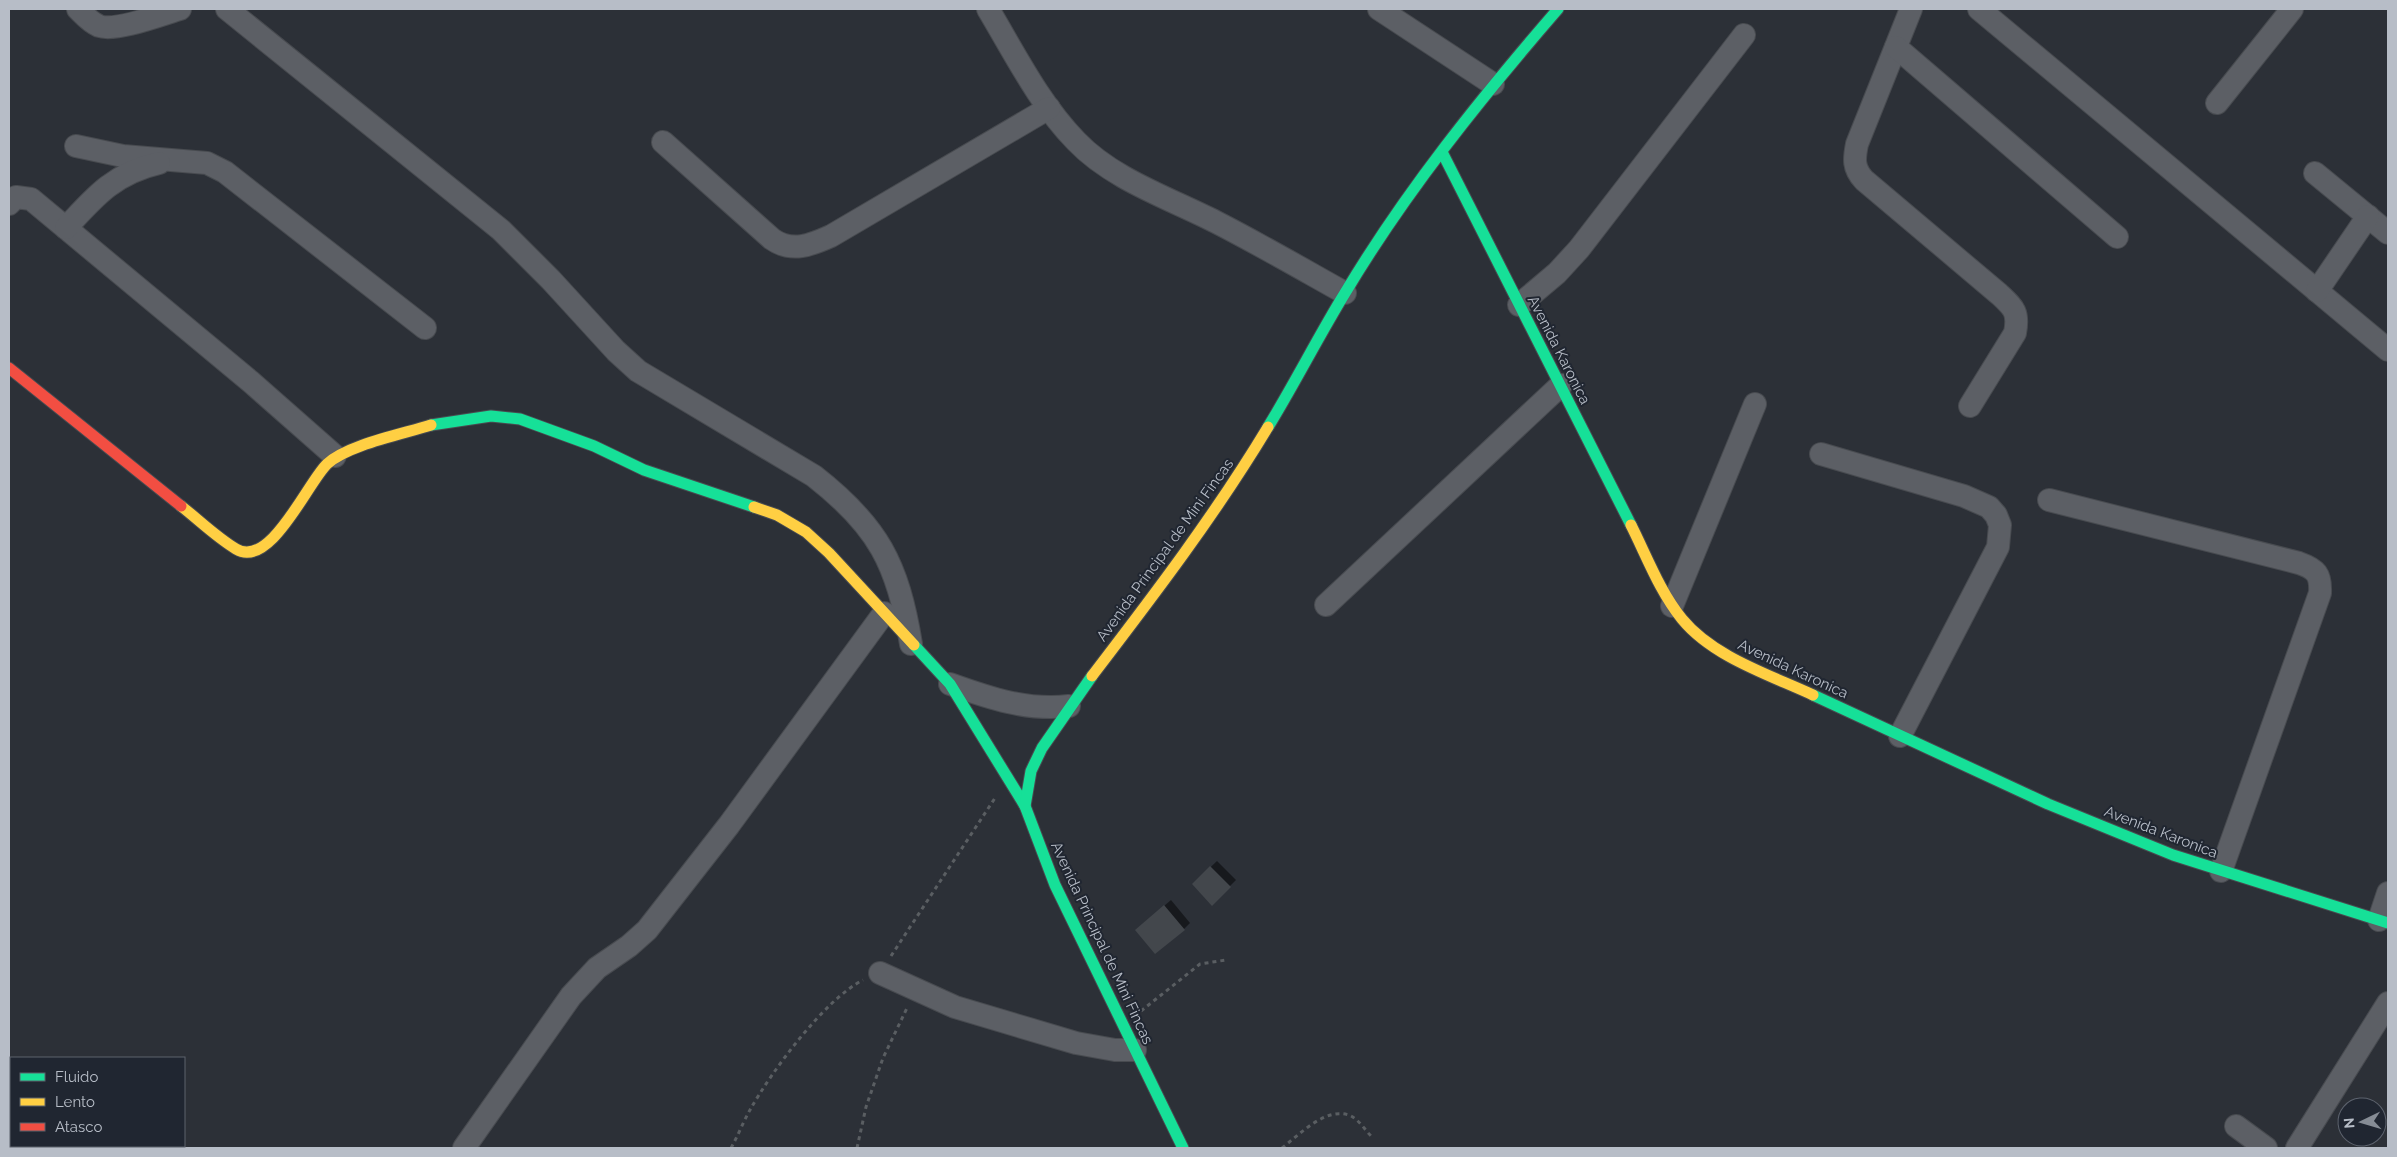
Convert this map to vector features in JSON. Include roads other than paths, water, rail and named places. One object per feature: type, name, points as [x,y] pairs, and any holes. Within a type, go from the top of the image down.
[{"type":"street","points":[[78,9],[101,27],[115,26],[180,9]]},
{"type":"street","points":[[227,9],[501,230],[551,280],[616,351],[638,371],[814,476],[835,492],[871,531],[885,555],[898,583],[905,605],[911,644]]},
{"type":"street","points":[[988,9],[1049,108],[1076,142],[1094,158],[1127,178],[1217,222],[1345,293]]},
{"type":"street","points":[[1379,9],[1493,84]]},
{"type":"street","name":"Avenida Principal de Mini Fincas","points":[[1183,1148],[1055,886],[1024,806],[1031,771],[1042,748],[1069,706],[1178,563],[1234,484],[1303,370],[1345,293],[1408,197],[1493,84],[1558,9]]},
{"type":"street","points":[[1911,9],[1857,144],[1854,165],[1857,173],[1864,180],[2015,310],[2017,320],[2014,333],[1970,406]]},
{"type":"street","points":[[1979,9],[2388,350]]},
{"type":"street","points":[[2217,103],[2292,9]]},
{"type":"street","points":[[1519,305],[1557,273],[1580,249],[1744,35]]},
{"type":"street","points":[[1896,47],[2117,237]]},
{"type":"street","points":[[663,142],[772,240],[781,246],[803,247],[831,236],[1049,108]]},
{"type":"street","points":[[76,146],[123,156],[207,163],[225,172],[426,328]]},
{"type":"street","name":"Avenida Karonica","points":[[1442,152],[1672,606],[1688,628],[1700,640],[1718,651],[2048,804],[2173,855],[2384,921]]},
{"type":"street","points":[[66,228],[96,195],[111,182],[144,167],[169,160]]},
{"type":"street","points":[[2315,173],[2388,233]]},
{"type":"street","points":[[9,204],[16,197],[31,199],[251,382],[335,456]]},
{"type":"street","points":[[2317,291],[2368,216]]},
{"type":"street","points":[[9,368],[43,398],[237,550],[257,551],[265,548],[327,464],[335,456],[358,447],[442,422],[491,416],[520,420],[594,446],[644,470],[777,515],[806,532],[847,571],[911,644],[950,684],[1024,806]]},
{"type":"street","points":[[1326,605],[1560,385]]},
{"type":"street","points":[[1672,606],[1755,404]]},
{"type":"street","points":[[1821,454],[1964,496],[1989,508],[1996,515],[2000,525],[1998,547],[1900,736]]},
{"type":"street","points":[[2049,500],[2299,563],[2313,568],[2318,573],[2320,593],[2221,871]]},
{"type":"street","points":[[464,1148],[571,996],[598,968],[629,946],[647,930],[729,825],[884,612]]},
{"type":"street","points":[[950,684],[1033,707],[1069,706]]},
{"type":"street","points":[[2384,921],[2388,894]]},
{"type":"street","points":[[880,973],[955,1007],[1076,1043],[1115,1050],[1135,1050]]},
{"type":"street","points":[[2297,1148],[2388,1003]]},
{"type":"street","points":[[2236,1126],[2266,1148]]}]
